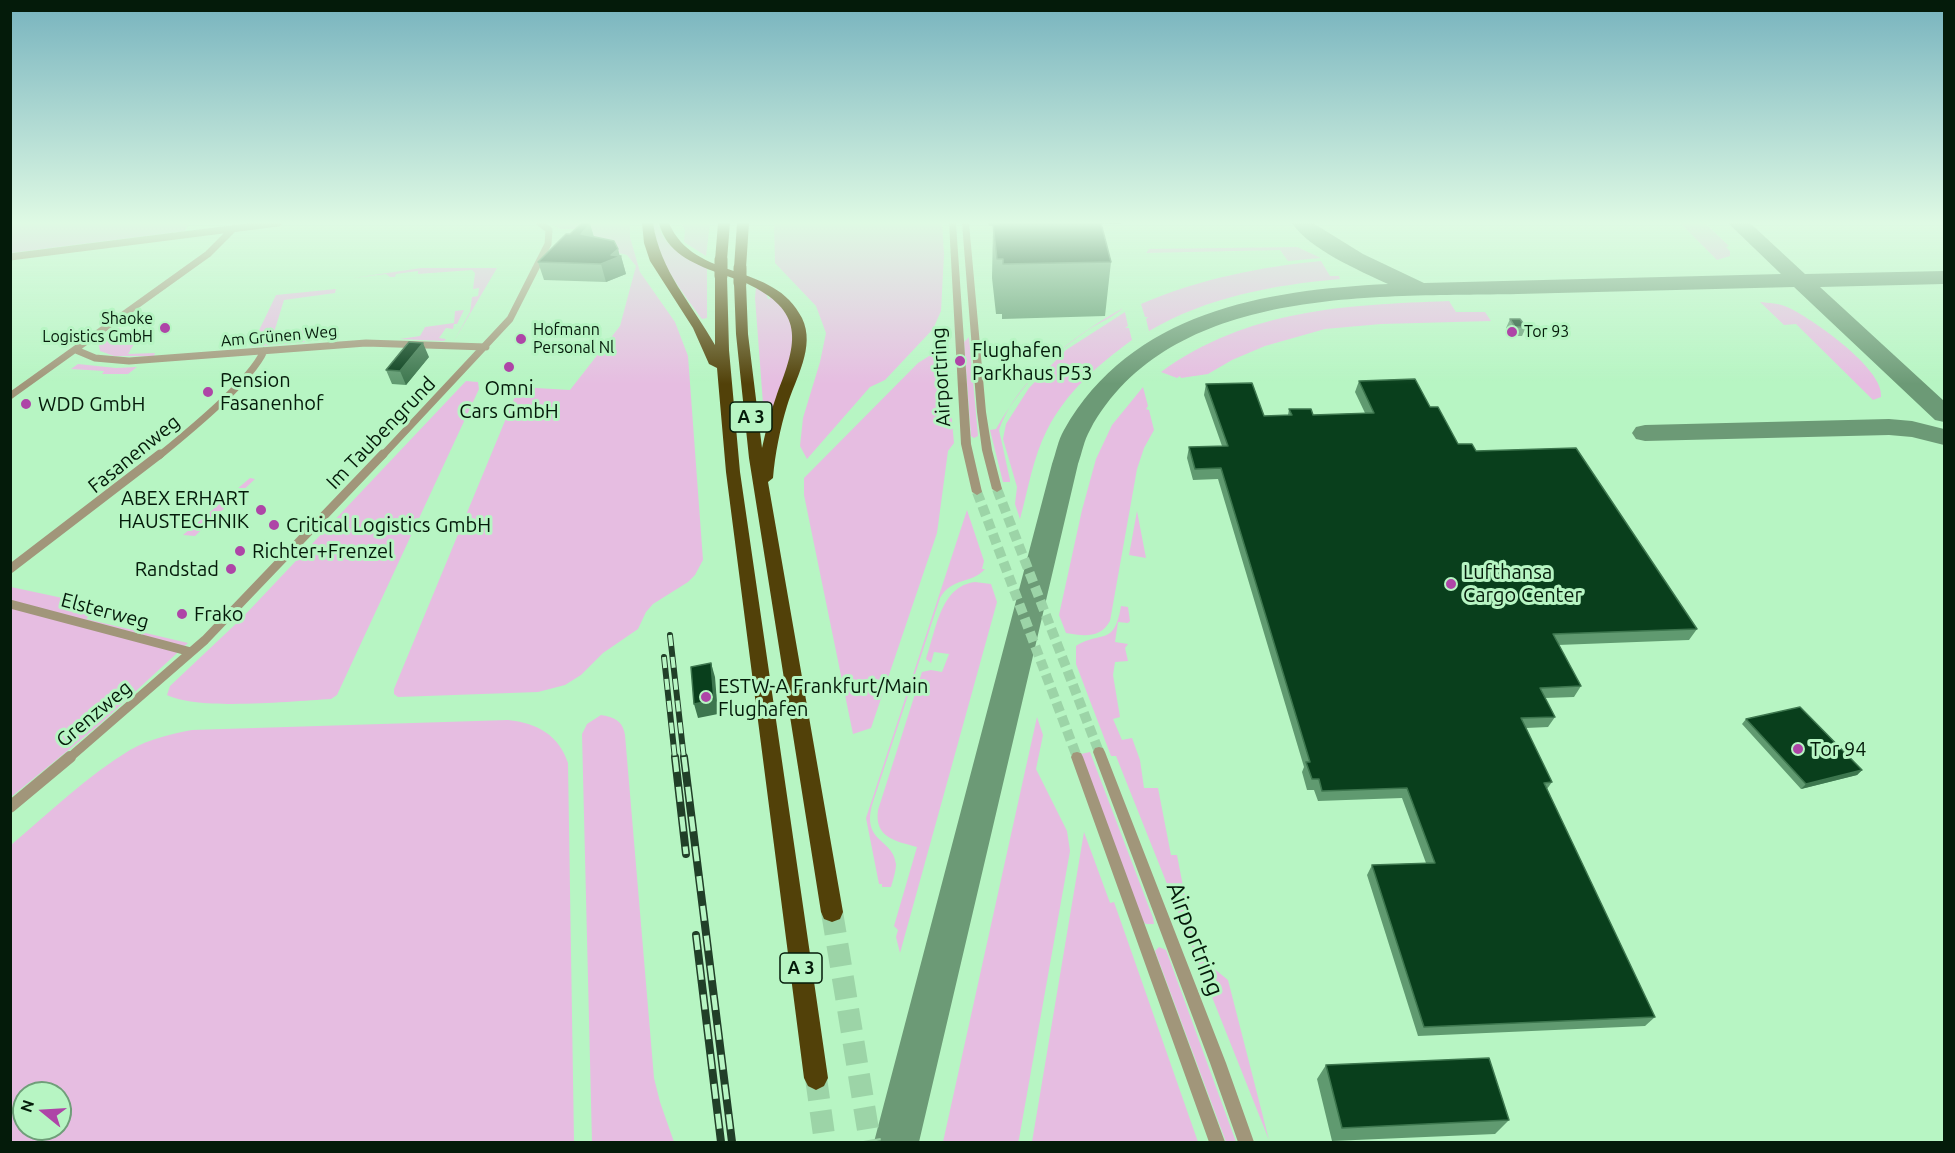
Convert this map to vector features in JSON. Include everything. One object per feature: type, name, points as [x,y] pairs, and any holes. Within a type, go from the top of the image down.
[{"type":"highway","name":"A 3","points":[[666,277],[712,348],[725,400]]},
{"type":"highway","name":"A 3","points":[[721,277],[720,316],[725,400],[816,1078]]},
{"type":"highway","name":"A 3","points":[[740,277],[747,393],[762,500],[832,912]]},
{"type":"highway","points":[[743,277],[774,294],[788,307],[800,328],[800,351],[774,428],[766,460],[762,500]]},
{"type":"street","points":[[10,396],[177,277]]},
{"type":"street","name":"Im Taubengrund","points":[[195,649],[486,347],[510,319],[531,277]]},
{"type":"street","name":"Airportring","points":[[955,277],[965,434],[977,492]]},
{"type":"street","name":"Airportring","points":[[970,277],[980,413],[997,489]]},
{"type":"street","name":"Am Grünen Weg","points":[[76,350],[85,356],[99,359],[129,361],[366,343],[486,347]]},
{"type":"street","name":"Fasanenweg","points":[[10,569],[96,506],[197,424],[253,369],[264,351]]},
{"type":"street","name":"Elsterweg","points":[[10,604],[195,649]]},
{"type":"street","name":"Grenzweg","points":[[10,807],[136,702],[195,649]]},
{"type":"street","name":"Airportring","points":[[1100,752],[1218,1063],[1245,1143]]},
{"type":"street","points":[[1077,757],[1217,1143]]},
{"type":"shaded area","points":[[475,277],[492,277],[454,341],[470,312],[472,297],[478,296],[479,288],[473,289]]},
{"type":"shaded area","points":[[633,277],[643,277],[675,322],[688,356],[703,560],[695,575],[653,604],[646,612],[638,629],[603,653],[581,675],[565,685],[538,692],[398,697],[394,694],[394,689],[519,387],[570,390],[620,326]]},
{"type":"shaded area","points":[[673,277],[707,277],[707,318],[702,319]]},
{"type":"shaded area","points":[[788,277],[943,277],[941,311],[933,329],[885,380],[870,387],[807,459],[800,446],[803,418],[826,333],[816,306]]},
{"type":"shaded area","points":[[1223,277],[1339,277],[1340,279],[1241,294],[1194,309],[1149,331],[1146,319],[1148,317],[1145,317],[1141,304]]},
{"type":"shaded area","points":[[756,287],[766,293],[770,299],[769,294],[786,311],[792,324],[794,338],[789,370],[765,430],[755,298]]},
{"type":"shaded area","points":[[336,289],[335,293],[284,300],[271,342],[292,339],[294,332],[309,329],[307,334],[300,335],[298,341],[304,342],[251,347],[276,295]]},
{"type":"shaded area","points":[[1449,301],[1456,312],[1485,312],[1491,321],[1381,324],[1325,329],[1265,346],[1232,360],[1208,374],[1177,378],[1161,372],[1194,351],[1228,335],[1299,314],[1372,305]]},
{"type":"shaded area","points":[[1760,302],[1787,307],[1828,332],[1859,359],[1871,373],[1879,386],[1881,397],[1873,400],[1796,324],[1784,325]]},
{"type":"shaded area","points":[[1123,308],[1088,330],[1049,361],[1084,332]]},
{"type":"shaded area","points":[[464,310],[453,329],[446,328],[439,338],[446,339],[444,341],[400,339],[420,336],[425,327],[454,323],[455,311]]},
{"type":"shaded area","points":[[1125,312],[1128,326],[1125,328],[1129,328],[1132,340],[1084,380],[1055,416],[1038,451],[1020,519],[1015,504],[1017,487],[1003,439],[1006,424],[1029,388],[1066,350]]},
{"type":"shaded area","points":[[117,328],[121,328],[112,339],[134,344],[128,354],[155,353],[154,356],[114,356],[100,351],[98,342]]},
{"type":"shaded area","points":[[969,337],[978,436],[974,438],[971,436],[964,342]]},
{"type":"shaded area","points":[[945,346],[954,443],[948,451],[937,533],[871,728],[853,734],[804,495],[804,478],[918,363]]},
{"type":"shaded area","points":[[78,364],[116,368],[137,367],[128,374],[102,374],[104,371],[71,369]]},
{"type":"shaded area","points":[[1036,374],[1011,406],[1022,391]]},
{"type":"shaded area","points":[[466,381],[478,382],[479,389],[337,695],[331,699],[223,704],[182,700],[167,695],[170,686],[241,619]]},
{"type":"shaded area","points":[[1143,387],[1148,406],[1146,409],[1149,410],[1154,430],[1144,448],[1137,469],[1110,621],[1101,631],[1091,635],[1066,633],[1059,615],[1082,510],[1096,459],[1112,425]]},
{"type":"shaded area","points":[[1005,416],[999,430],[1010,482],[1003,482],[990,430],[996,429]]},
{"type":"shaded area","points":[[250,478],[255,479],[195,536],[183,535]]},
{"type":"shaded area","points":[[967,510],[984,561],[982,569],[985,569],[980,574],[950,587],[940,598],[872,805],[871,827],[874,834],[890,849],[896,864],[891,887],[882,887],[882,884],[879,884],[866,818]]},
{"type":"shaded area","points":[[1137,511],[1146,558],[1129,555]]},
{"type":"shaded area","points":[[975,582],[991,584],[997,602],[900,953],[896,937],[898,930],[894,926],[917,847],[888,837],[879,827],[878,810],[922,672],[931,670],[942,672],[949,654],[934,652],[931,663],[926,659],[941,612],[954,592],[963,585]]},
{"type":"shaded area","points":[[11,587],[100,606],[86,619],[188,643],[99,725],[11,797]]},
{"type":"shaded area","points":[[1121,606],[1128,607],[1130,621],[1128,623],[1118,622],[1115,642],[1128,644],[1125,648],[1128,661],[1115,662],[1113,675],[1120,717],[1113,719],[1122,740],[1132,738],[1140,760],[1144,788],[1158,788],[1171,855],[1177,855],[1196,954],[1228,980],[1269,1140],[1116,756],[1111,756],[1076,664],[1076,646],[1111,632],[1115,627]]},
{"type":"shaded area","points":[[601,715],[617,720],[625,735],[654,1078],[674,1142],[592,1142],[582,734],[587,724]]},
{"type":"shaded area","points":[[1037,717],[1043,735],[1036,769],[1067,831],[1070,851],[1019,1139],[1018,1142],[943,1142]]},
{"type":"shaded area","points":[[508,720],[528,724],[546,732],[553,738],[568,763],[574,1142],[11,1142],[11,845],[83,783],[114,760],[137,746],[168,735],[192,730]]},
{"type":"shaded area","points":[[1090,752],[1154,924],[1146,924],[1143,921],[1081,754]]},
{"type":"shaded area","points":[[1084,832],[1110,903],[1114,902],[1198,1142],[1032,1142]]},
{"type":"shaded area","points":[[1159,947],[1166,950],[1236,1142],[1226,1142],[1155,951]]},
{"type":"building","points":[[1510,319],[1520,319],[1526,327],[1515,327]]},
{"type":"building","points":[[409,342],[423,343],[400,371],[386,370]]},
{"type":"building","name":"Lufthansa Cargo Center","points":[[1415,379],[1430,407],[1438,407],[1458,444],[1472,444],[1476,451],[1576,448],[1697,629],[1553,634],[1581,686],[1540,688],[1555,717],[1521,718],[1552,782],[1544,783],[1655,1017],[1424,1027],[1372,865],[1435,863],[1407,788],[1322,791],[1319,779],[1312,779],[1306,762],[1310,762],[1221,468],[1195,469],[1189,447],[1228,446],[1206,384],[1252,383],[1264,416],[1292,415],[1289,409],[1311,409],[1313,415],[1374,413],[1359,381]]},
{"type":"building","points":[[711,663],[714,700],[694,704],[691,667]]},
{"type":"building","name":"Tor 94","points":[[1800,707],[1862,770],[1806,784],[1746,719]]},
{"type":"building","points":[[1489,1058],[1509,1120],[1342,1128],[1326,1065]]},
{"type":"taxiway","points":[[1392,277],[1415,286]]},
{"type":"taxiway","points":[[1796,277],[1800,280]]},
{"type":"taxiway","points":[[1800,280],[1944,277]]},
{"type":"taxiway","points":[[896,1142],[1065,464],[1077,430],[1102,392],[1134,361],[1172,337],[1214,319],[1259,306],[1305,297],[1394,290],[1800,280]]},
{"type":"taxiway","points":[[1800,280],[1944,414]]},
{"type":"taxiway","points":[[1645,433],[1889,427],[1912,429],[1944,437]]},
{"type":"tunnel","points":[[997,489],[1099,752]]},
{"type":"tunnel","points":[[977,492],[1077,757]]},
{"type":"tunnel","points":[[832,912],[870,1142]]},
{"type":"tunnel","points":[[816,1078],[825,1142]]},
{"type":"railway","points":[[670,635],[684,759]]},
{"type":"railway","points":[[664,657],[675,759]]},
{"type":"railway","points":[[675,757],[686,854]]},
{"type":"railway","points":[[684,757],[732,1142]]},
{"type":"railway","points":[[696,935],[721,1142]]},
{"type":"place","name":"Shaoke Logistics GmbH","points":[[165,328]]},
{"type":"place","name":"Tor 93","points":[[1512,332]]},
{"type":"place","name":"Hofmann Personal Nl","points":[[521,339]]},
{"type":"place","name":"Flughafen Parkhaus P53","points":[[960,361]]},
{"type":"place","name":"Omni Cars GmbH","points":[[509,367]]},
{"type":"place","name":"Pension Fasanenhof","points":[[208,392]]},
{"type":"place","name":"WDD GmbH","points":[[26,404]]},
{"type":"place","name":"ABEX ERHART HAUSTECHNIK","points":[[261,510]]},
{"type":"place","name":"Critical Logistics GmbH","points":[[274,525]]},
{"type":"place","name":"Richter+Frenzel","points":[[240,551]]},
{"type":"place","name":"Randstad","points":[[231,569]]},
{"type":"place","name":"Lufthansa Cargo Center","points":[[1451,584]]},
{"type":"place","name":"Frako","points":[[182,614]]},
{"type":"place","name":"ESTW-A Frankfurt/Main Flughafen","points":[[706,697]]},
{"type":"place","name":"Tor 94","points":[[1798,749]]}]
